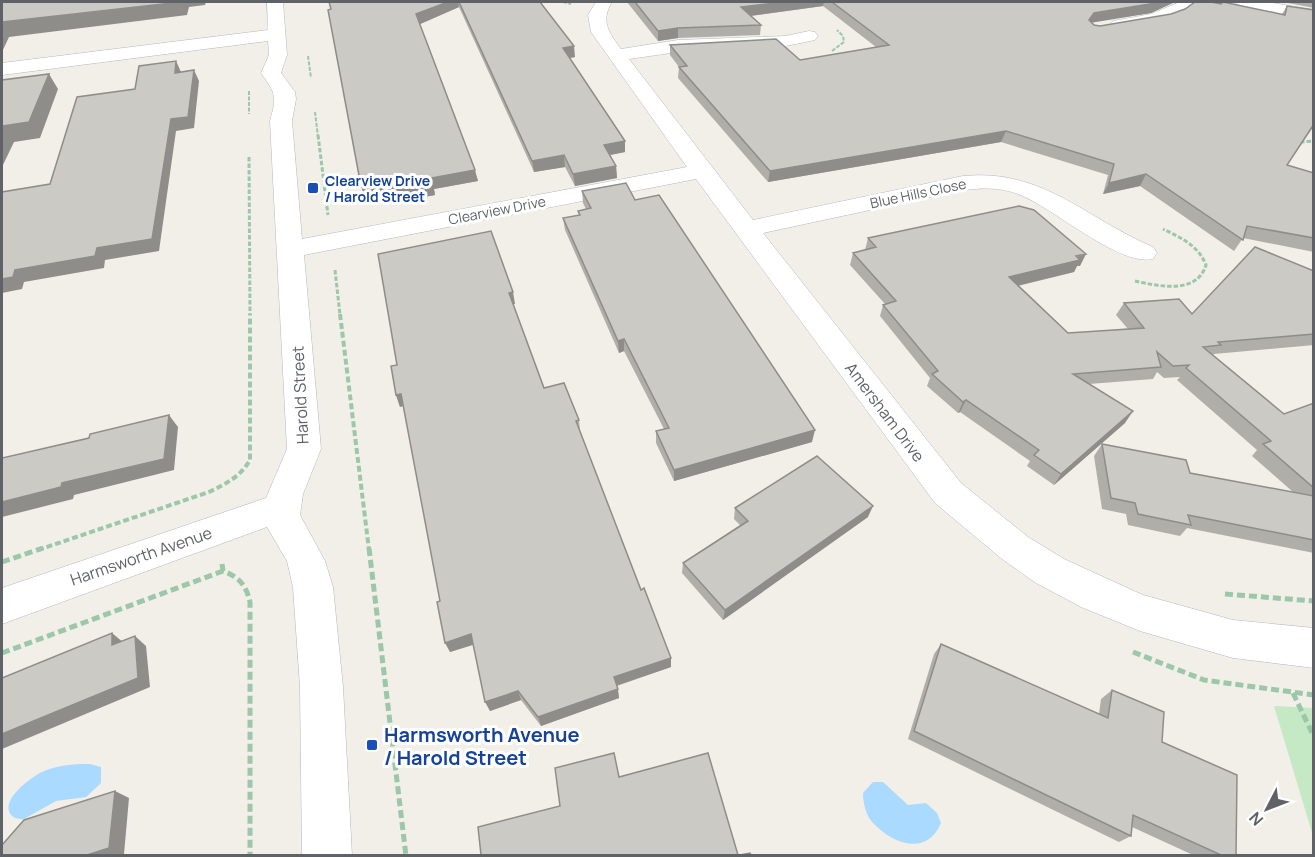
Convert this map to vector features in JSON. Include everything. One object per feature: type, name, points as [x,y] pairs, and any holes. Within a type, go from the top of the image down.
[{"type":"street","name":"Harold Street","points":[[275,2],[278,55],[271,73],[282,87],[286,99],[281,121],[292,249],[304,449],[301,463],[288,488],[282,507]]},
{"type":"street","name":"Amersham Drive","points":[[604,2],[596,13],[595,22],[616,55],[926,467],[948,493],[1016,548],[1050,571],[1140,613],[1233,639],[1314,648]]},
{"type":"street","points":[[1105,27],[1163,15],[1190,2]]},
{"type":"street","points":[[1242,2],[1314,15]]},
{"type":"street","points":[[2,69],[277,34]]},
{"type":"street","points":[[616,55],[678,46],[786,40],[809,36]]},
{"type":"street","name":"Clearview Drive","points":[[292,249],[702,171]]},
{"type":"street","name":"Blue Hills Close","points":[[748,229],[963,183],[998,182],[1046,196],[1101,233],[1144,253]]},
{"type":"street","points":[[282,507],[284,525],[301,550],[309,568],[313,586],[327,855]]},
{"type":"street","name":"Harmsworth Avenue","points":[[2,606],[282,507]]},
{"type":"path","points":[[308,54],[312,88]]},
{"type":"path","points":[[249,79],[249,115]]},
{"type":"path","points":[[315,111],[329,225]]},
{"type":"path","points":[[1297,143],[1314,141]]},
{"type":"path","points":[[2,562],[209,492],[233,480],[246,468],[250,460],[249,151]]},
{"type":"path","points":[[1134,281],[1150,285],[1181,286],[1195,283],[1207,267],[1204,257],[1196,246],[1158,227]]},
{"type":"path","points":[[333,261],[406,855]]},
{"type":"path","points":[[220,554],[223,571]]},
{"type":"path","points":[[2,653],[223,571],[237,576],[247,587],[250,602],[250,855]]},
{"type":"path","points":[[1215,593],[1264,599],[1314,601]]},
{"type":"path","points":[[1293,693],[1314,737]]},
{"type":"green space","points":[[1274,706],[1313,708],[1313,836]]},
{"type":"water","points":[[90,764],[101,767],[101,783],[86,797],[56,801],[24,819],[11,815],[9,803],[12,797],[35,776],[58,767]]},
{"type":"water","points":[[873,782],[883,782],[908,805],[926,803],[937,813],[941,823],[935,833],[927,840],[910,844],[881,831],[868,817],[865,809],[863,793]]},
{"type":"building","points":[[2,2],[181,2],[2,22]]},
{"type":"building","points":[[329,2],[448,2],[416,14],[475,170],[431,178],[432,183],[400,189],[397,179],[361,186],[328,10],[331,9]]},
{"type":"building","points":[[459,2],[540,2],[574,46],[563,48],[625,141],[604,145],[616,166],[573,174],[564,155],[532,161]]},
{"type":"building","points":[[635,2],[784,2],[741,7],[761,25],[678,28],[658,31]]},
{"type":"building","points":[[832,2],[1159,2],[1094,13],[1089,20],[1094,25],[1100,26],[1171,14],[1195,2],[1221,4],[1223,2],[1285,15],[1287,6],[1314,10],[1314,124],[1287,165],[1314,173],[1314,238],[1247,226],[1243,240],[1146,174],[1109,183],[1114,164],[1006,131],[770,171],[679,67],[687,66],[670,45],[776,39],[800,60],[889,45]]},
{"type":"building","points":[[176,61],[175,73],[194,70],[188,117],[171,119],[152,239],[97,248],[95,256],[15,270],[13,277],[2,279],[2,192],[50,184],[77,97],[135,89],[139,66]]},
{"type":"building","points":[[49,74],[29,122],[3,126],[2,129],[2,80]]},
{"type":"building","points":[[626,183],[635,200],[659,195],[815,430],[674,470],[656,431],[669,428],[624,339],[618,341],[563,218],[580,215],[578,211],[591,208],[582,191]]},
{"type":"building","points":[[1019,206],[1034,210],[1086,254],[1076,256],[1080,260],[1009,277],[1068,333],[1144,328],[1124,303],[1179,299],[1192,314],[1255,247],[1314,271],[1314,334],[1218,342],[1221,345],[1203,347],[1284,414],[1314,403],[1314,488],[1263,444],[1271,441],[1186,368],[1189,365],[1173,366],[1157,352],[1161,367],[1073,374],[1133,411],[1061,474],[1034,455],[1039,450],[966,400],[963,402],[932,374],[938,371],[883,305],[896,301],[853,253],[876,247],[868,238]]},
{"type":"building","points":[[491,231],[513,292],[509,293],[544,388],[564,383],[579,420],[576,421],[641,590],[644,588],[671,658],[614,677],[618,689],[538,717],[518,691],[485,702],[471,634],[445,643],[437,602],[440,601],[401,394],[396,395],[391,366],[397,365],[378,254]]},
{"type":"building","points":[[169,415],[164,459],[62,483],[61,487],[2,502],[2,458],[89,438],[90,434]]},
{"type":"building","points":[[1102,444],[1186,460],[1190,473],[1314,496],[1314,540],[1188,515],[1191,525],[1138,514],[1135,503],[1111,498]]},
{"type":"building","points":[[817,456],[873,506],[725,610],[683,563],[748,521],[735,508]]},
{"type":"building","points":[[112,633],[112,645],[135,636],[138,678],[2,734],[2,678]]},
{"type":"building","points":[[941,644],[1108,718],[1112,690],[1164,712],[1162,742],[1237,775],[1236,855],[1221,855],[1133,815],[1131,836],[914,731]]},
{"type":"building","points":[[614,753],[619,777],[708,753],[738,855],[481,855],[478,827],[560,806],[555,768]]},
{"type":"building","points":[[115,791],[109,848],[87,855],[2,855],[2,845],[24,820]]},
{"type":"place","name":"Clearview Drive / Harold Street","points":[[313,188]]},
{"type":"place","name":"Harmsworth Avenue / Harold Street","points":[[372,745]]}]
